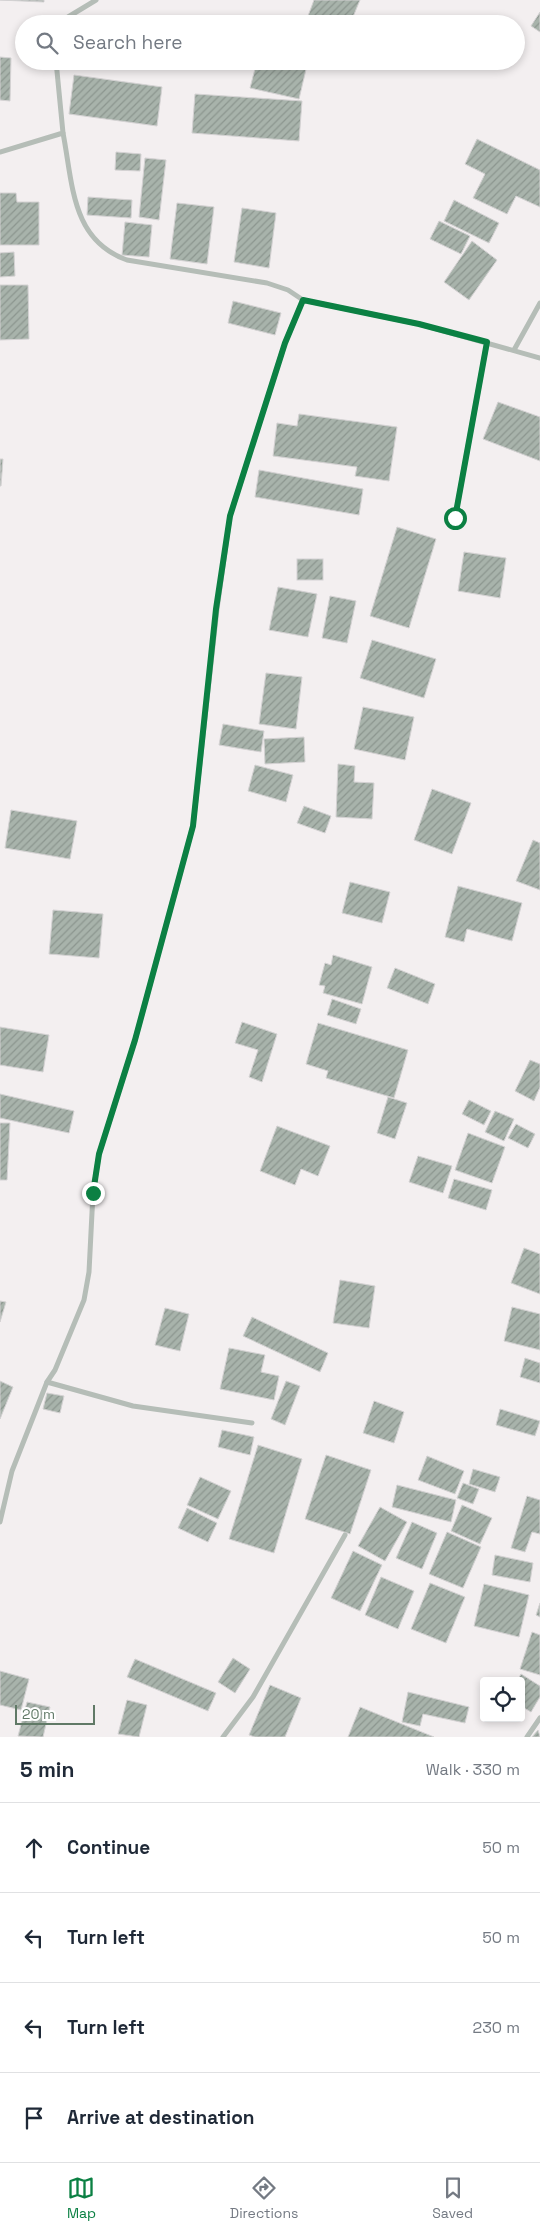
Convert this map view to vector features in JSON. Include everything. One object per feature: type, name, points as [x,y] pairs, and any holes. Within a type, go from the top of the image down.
[{"type":"street","points":[[71,15],[96,0]]},
{"type":"street","points":[[57,70],[63,133],[80,219],[90,236],[112,255],[127,260],[268,282],[288,290],[303,300],[419,324],[540,358]]},
{"type":"street","points":[[0,152],[63,133]]},
{"type":"street","points":[[0,1522],[12,1471],[46,1382],[55,1370],[84,1300],[89,1272],[93,1193],[99,1154],[135,1040],[193,826],[216,609],[230,516],[285,343],[303,300]]},
{"type":"street","points":[[514,350],[540,302]]},
{"type":"street","points":[[455,518],[487,342]]},
{"type":"street","points":[[46,1382],[133,1406],[252,1423]]},
{"type":"street","points":[[223,1737],[253,1697],[345,1535]]},
{"type":"street","points":[[527,1737],[540,1718]]},
{"type":"building","points":[[0,0],[44,0],[44,2]]},
{"type":"building","points":[[314,0],[360,0],[354,15],[308,15]]},
{"type":"building","points":[[540,12],[540,32],[531,26]]},
{"type":"building","points":[[0,57],[11,58],[10,101],[0,100]]},
{"type":"building","points":[[255,70],[306,70],[299,99],[250,88]]},
{"type":"building","points":[[74,75],[162,87],[157,126],[69,114]]},
{"type":"building","points":[[195,94],[302,101],[299,141],[192,133]]},
{"type":"building","points":[[477,139],[540,170],[540,207],[516,196],[507,214],[473,198],[485,174],[465,164]]},
{"type":"building","points":[[116,152],[141,154],[140,171],[115,170]]},
{"type":"building","points":[[145,158],[166,160],[159,220],[139,217]]},
{"type":"building","points":[[0,193],[16,193],[17,202],[39,202],[39,245],[0,245]]},
{"type":"building","points":[[88,197],[132,200],[131,218],[87,215]]},
{"type":"building","points":[[454,200],[499,223],[489,243],[444,221]]},
{"type":"building","points":[[177,203],[214,207],[207,264],[170,259]]},
{"type":"building","points":[[242,208],[276,213],[269,268],[234,262]]},
{"type":"building","points":[[439,221],[470,236],[461,254],[430,239]]},
{"type":"building","points":[[125,222],[152,225],[149,257],[122,255]]},
{"type":"building","points":[[472,241],[497,260],[469,300],[444,282]]},
{"type":"building","points":[[14,252],[15,276],[0,277],[0,253]]},
{"type":"building","points":[[0,285],[28,285],[29,339],[0,340]]},
{"type":"building","points":[[233,301],[281,313],[275,335],[228,323]]},
{"type":"building","points":[[498,402],[540,417],[540,461],[483,439]]},
{"type":"building","points":[[299,414],[397,427],[389,481],[355,476],[357,467],[273,456],[277,423],[297,426]]},
{"type":"building","points":[[0,459],[3,459],[1,486],[0,486]]},
{"type":"building","points":[[259,470],[363,489],[359,515],[255,497]]},
{"type":"building","points":[[397,527],[436,539],[409,628],[370,616]]},
{"type":"building","points":[[464,552],[506,558],[500,598],[458,591]]},
{"type":"building","points":[[297,559],[323,559],[323,580],[297,580]]},
{"type":"building","points":[[278,587],[317,594],[308,637],[269,630]]},
{"type":"building","points":[[330,596],[356,601],[347,643],[322,638]]},
{"type":"building","points":[[372,640],[436,659],[424,698],[360,678]]},
{"type":"building","points":[[266,673],[302,677],[296,729],[259,724]]},
{"type":"building","points":[[363,707],[414,717],[405,760],[354,749]]},
{"type":"building","points":[[223,724],[264,731],[261,752],[219,745]]},
{"type":"building","points":[[304,737],[305,762],[265,764],[264,739]]},
{"type":"building","points":[[338,764],[355,766],[354,782],[374,783],[372,819],[336,817]]},
{"type":"building","points":[[255,765],[293,775],[286,802],[248,791]]},
{"type":"building","points":[[432,789],[471,803],[452,854],[414,840]]},
{"type":"building","points":[[304,806],[331,816],[325,833],[297,823]]},
{"type":"building","points":[[11,810],[77,821],[70,859],[5,848]]},
{"type":"building","points":[[533,840],[540,843],[540,890],[516,881]]},
{"type":"building","points":[[350,882],[390,892],[382,923],[342,913]]},
{"type":"building","points":[[458,886],[522,903],[512,941],[467,929],[464,942],[445,937]]},
{"type":"building","points":[[53,910],[103,914],[99,958],[49,954]]},
{"type":"building","points":[[333,955],[372,967],[362,1004],[323,993],[325,986],[319,985],[325,963],[331,965]]},
{"type":"building","points":[[395,968],[435,984],[428,1004],[387,988]]},
{"type":"building","points":[[332,999],[361,1009],[356,1024],[327,1015]]},
{"type":"building","points":[[242,1022],[277,1034],[262,1082],[249,1077],[258,1050],[235,1043]]},
{"type":"building","points":[[318,1023],[408,1050],[394,1098],[326,1078],[328,1071],[306,1064]]},
{"type":"building","points":[[0,1027],[49,1035],[43,1072],[0,1065]]},
{"type":"building","points":[[530,1060],[540,1064],[540,1087],[534,1101],[515,1091]]},
{"type":"building","points":[[0,1094],[74,1111],[69,1133],[0,1118]]},
{"type":"building","points":[[388,1097],[407,1103],[395,1139],[377,1133]]},
{"type":"building","points":[[469,1100],[491,1111],[484,1125],[462,1114]]},
{"type":"building","points":[[495,1111],[514,1119],[504,1141],[485,1132]]},
{"type":"building","points":[[0,1123],[10,1123],[7,1180],[0,1180]]},
{"type":"building","points":[[516,1124],[535,1134],[528,1148],[508,1138]]},
{"type":"building","points":[[277,1126],[330,1146],[318,1176],[301,1169],[295,1185],[260,1171]]},
{"type":"building","points":[[468,1133],[505,1147],[492,1183],[455,1170]]},
{"type":"building","points":[[418,1156],[452,1166],[443,1193],[409,1182]]},
{"type":"building","points":[[454,1179],[492,1190],[486,1210],[448,1198]]},
{"type":"building","points":[[524,1248],[540,1254],[540,1294],[511,1283]]},
{"type":"building","points":[[340,1280],[375,1286],[369,1328],[333,1323]]},
{"type":"building","points":[[0,1301],[6,1302],[0,1322]]},
{"type":"building","points":[[512,1307],[540,1314],[540,1350],[504,1341]]},
{"type":"building","points":[[165,1308],[189,1314],[180,1351],[155,1345]]},
{"type":"building","points":[[252,1317],[328,1353],[320,1372],[243,1336]]},
{"type":"building","points":[[229,1348],[265,1355],[261,1372],[279,1376],[274,1400],[220,1389]]},
{"type":"building","points":[[525,1358],[540,1363],[540,1383],[520,1377]]},
{"type":"building","points":[[0,1381],[13,1387],[0,1419]]},
{"type":"building","points":[[286,1381],[300,1386],[285,1425],[271,1419]]},
{"type":"building","points":[[47,1393],[64,1396],[60,1413],[43,1409]]},
{"type":"building","points":[[374,1401],[404,1412],[394,1443],[363,1433]]},
{"type":"building","points":[[500,1409],[540,1421],[535,1436],[496,1425]]},
{"type":"building","points":[[222,1430],[254,1437],[250,1455],[218,1447]]},
{"type":"building","points":[[258,1445],[302,1459],[274,1553],[229,1539]]},
{"type":"building","points":[[326,1455],[371,1470],[350,1534],[305,1519]]},
{"type":"building","points":[[427,1456],[464,1471],[455,1494],[418,1480]]},
{"type":"building","points":[[473,1469],[500,1477],[495,1492],[469,1484]]},
{"type":"building","points":[[200,1477],[231,1491],[218,1519],[187,1505]]},
{"type":"building","points":[[463,1483],[479,1489],[473,1504],[457,1498]]},
{"type":"building","points":[[397,1485],[456,1500],[451,1522],[392,1507]]},
{"type":"building","points":[[527,1496],[540,1500],[540,1534],[532,1532],[525,1552],[511,1548]]},
{"type":"building","points":[[462,1505],[492,1518],[480,1544],[451,1531]]},
{"type":"building","points":[[380,1507],[407,1522],[385,1561],[358,1546]]},
{"type":"building","points":[[187,1508],[217,1523],[208,1542],[178,1528]]},
{"type":"building","points":[[412,1522],[437,1533],[422,1569],[396,1558]]},
{"type":"building","points":[[447,1532],[481,1547],[463,1588],[429,1574]]},
{"type":"building","points":[[353,1551],[382,1565],[360,1611],[331,1598]]},
{"type":"building","points":[[495,1555],[533,1563],[530,1582],[492,1575]]},
{"type":"building","points":[[381,1577],[414,1591],[398,1629],[365,1615]]},
{"type":"building","points":[[430,1583],[465,1597],[446,1643],[411,1629]]},
{"type":"building","points":[[484,1584],[529,1595],[519,1637],[474,1626]]},
{"type":"building","points":[[540,1603],[540,1617],[536,1615]]},
{"type":"building","points":[[532,1632],[540,1635],[540,1675],[520,1669]]},
{"type":"building","points":[[233,1658],[250,1669],[235,1693],[218,1682]]},
{"type":"building","points":[[135,1659],[216,1693],[208,1711],[127,1677]]},
{"type":"building","points":[[0,1671],[29,1679],[21,1710],[0,1705]]},
{"type":"building","points":[[521,1674],[540,1686],[540,1697],[531,1712],[525,1708],[525,1677],[519,1677]]},
{"type":"building","points":[[270,1685],[301,1698],[285,1737],[255,1737],[249,1735]]},
{"type":"building","points":[[408,1692],[469,1707],[465,1723],[423,1714],[420,1726],[402,1722]]},
{"type":"building","points":[[127,1700],[147,1705],[139,1737],[118,1734]]},
{"type":"building","points":[[27,1702],[50,1707],[43,1737],[18,1736]]},
{"type":"building","points":[[360,1707],[434,1737],[348,1737]]},
{"type":"building","points":[[538,1730],[540,1737],[532,1737]]},
{"type":"route","points":[[93,1193],[99,1154],[135,1040],[193,826],[216,609],[230,516],[285,343],[303,300],[419,324],[487,342],[455,518]]}]
